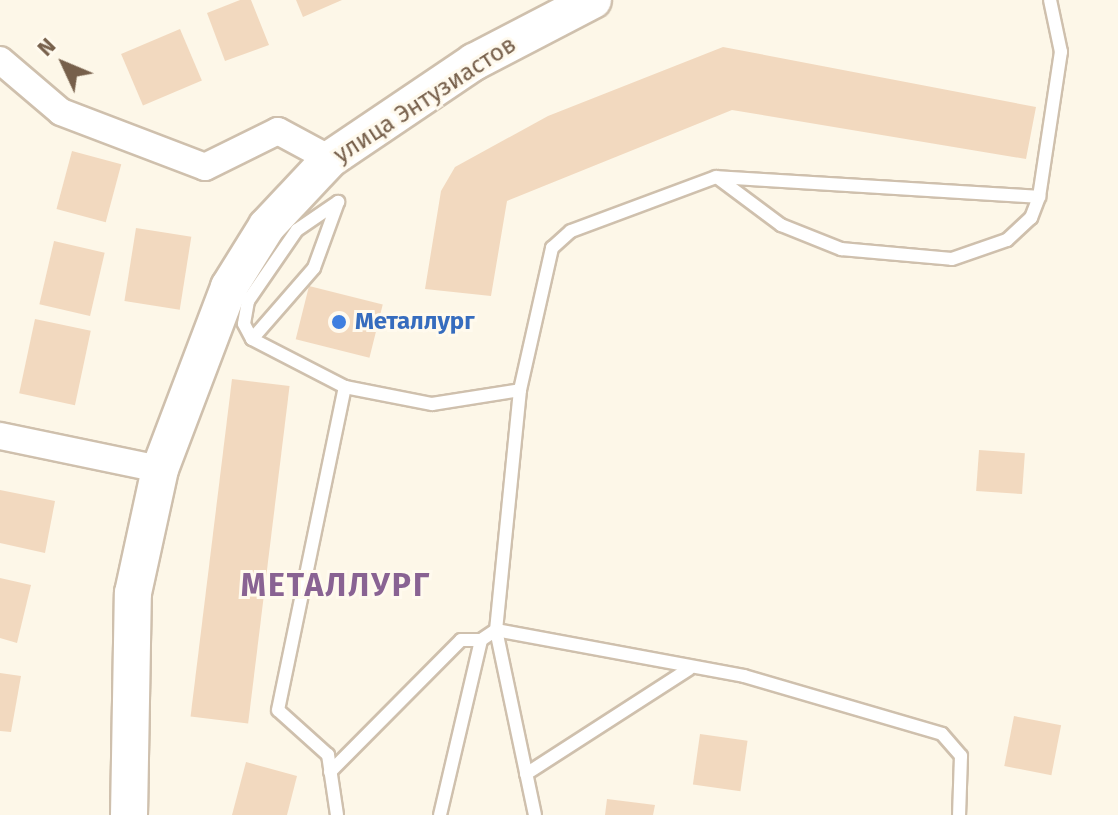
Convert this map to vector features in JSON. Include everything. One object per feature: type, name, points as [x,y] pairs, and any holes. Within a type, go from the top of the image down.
[{"type":"street","name":"улица Энтузиастов","points":[[129,815],[133,593],[160,469],[267,226],[330,159],[474,62],[593,0]]},
{"type":"street","points":[[0,60],[61,112],[205,167],[278,131],[330,159]]},
{"type":"street","points":[[0,436],[160,469]]},
{"type":"lane","points":[[716,177],[781,225],[841,249],[952,259],[1007,240],[1031,218],[1039,197],[1061,52],[1050,0]]},
{"type":"lane","points":[[535,815],[496,630],[520,390],[552,248],[571,231],[716,177],[1039,197]]},
{"type":"lane","points":[[252,339],[314,268],[338,202],[297,230],[238,294],[244,324],[252,339],[345,387],[432,404],[520,390]]},
{"type":"lane","points":[[337,815],[328,755],[278,710],[345,387]]},
{"type":"lane","points":[[330,772],[461,640],[481,640],[496,630],[851,703],[942,734],[961,756],[959,815]]},
{"type":"lane","points":[[440,815],[481,640]]},
{"type":"lane","points":[[526,774],[689,669]]},
{"type":"building","points":[[240,0],[251,0],[269,45],[225,61],[207,13]]},
{"type":"building","points":[[296,0],[342,0],[303,17]]},
{"type":"building","points":[[180,29],[202,81],[143,106],[121,54]]},
{"type":"building","points":[[723,47],[1036,107],[1026,159],[732,110],[507,201],[491,296],[425,289],[441,191],[455,167],[548,116]]},
{"type":"building","points":[[72,151],[121,164],[106,222],[56,209]]},
{"type":"building","points":[[136,228],[191,237],[180,310],[124,301]]},
{"type":"building","points":[[54,241],[105,253],[90,316],[39,304]]},
{"type":"building","name":"Металлург","points":[[309,286],[383,304],[369,358],[296,339]]},
{"type":"building","points":[[35,319],[91,331],[75,405],[19,393]]},
{"type":"building","points":[[232,379],[290,386],[248,724],[191,716]]},
{"type":"building","points":[[979,450],[1025,453],[1022,494],[976,491]]},
{"type":"building","points":[[0,490],[55,501],[45,553],[0,543]]},
{"type":"building","points":[[0,578],[31,585],[17,643],[0,638]]},
{"type":"building","points":[[0,673],[21,676],[11,732],[0,731]]},
{"type":"building","points":[[1014,716],[1061,725],[1051,775],[1004,766]]},
{"type":"building","points":[[700,734],[748,741],[740,791],[693,785]]},
{"type":"building","points":[[246,762],[297,776],[287,815],[232,815]]},
{"type":"building","points":[[607,799],[655,805],[653,815],[605,815]]},
{"type":"place","name":"Металлург","points":[[339,322]]},
{"type":"district","name":"МЕТАЛЛУРГ","points":[[336,585]]}]
